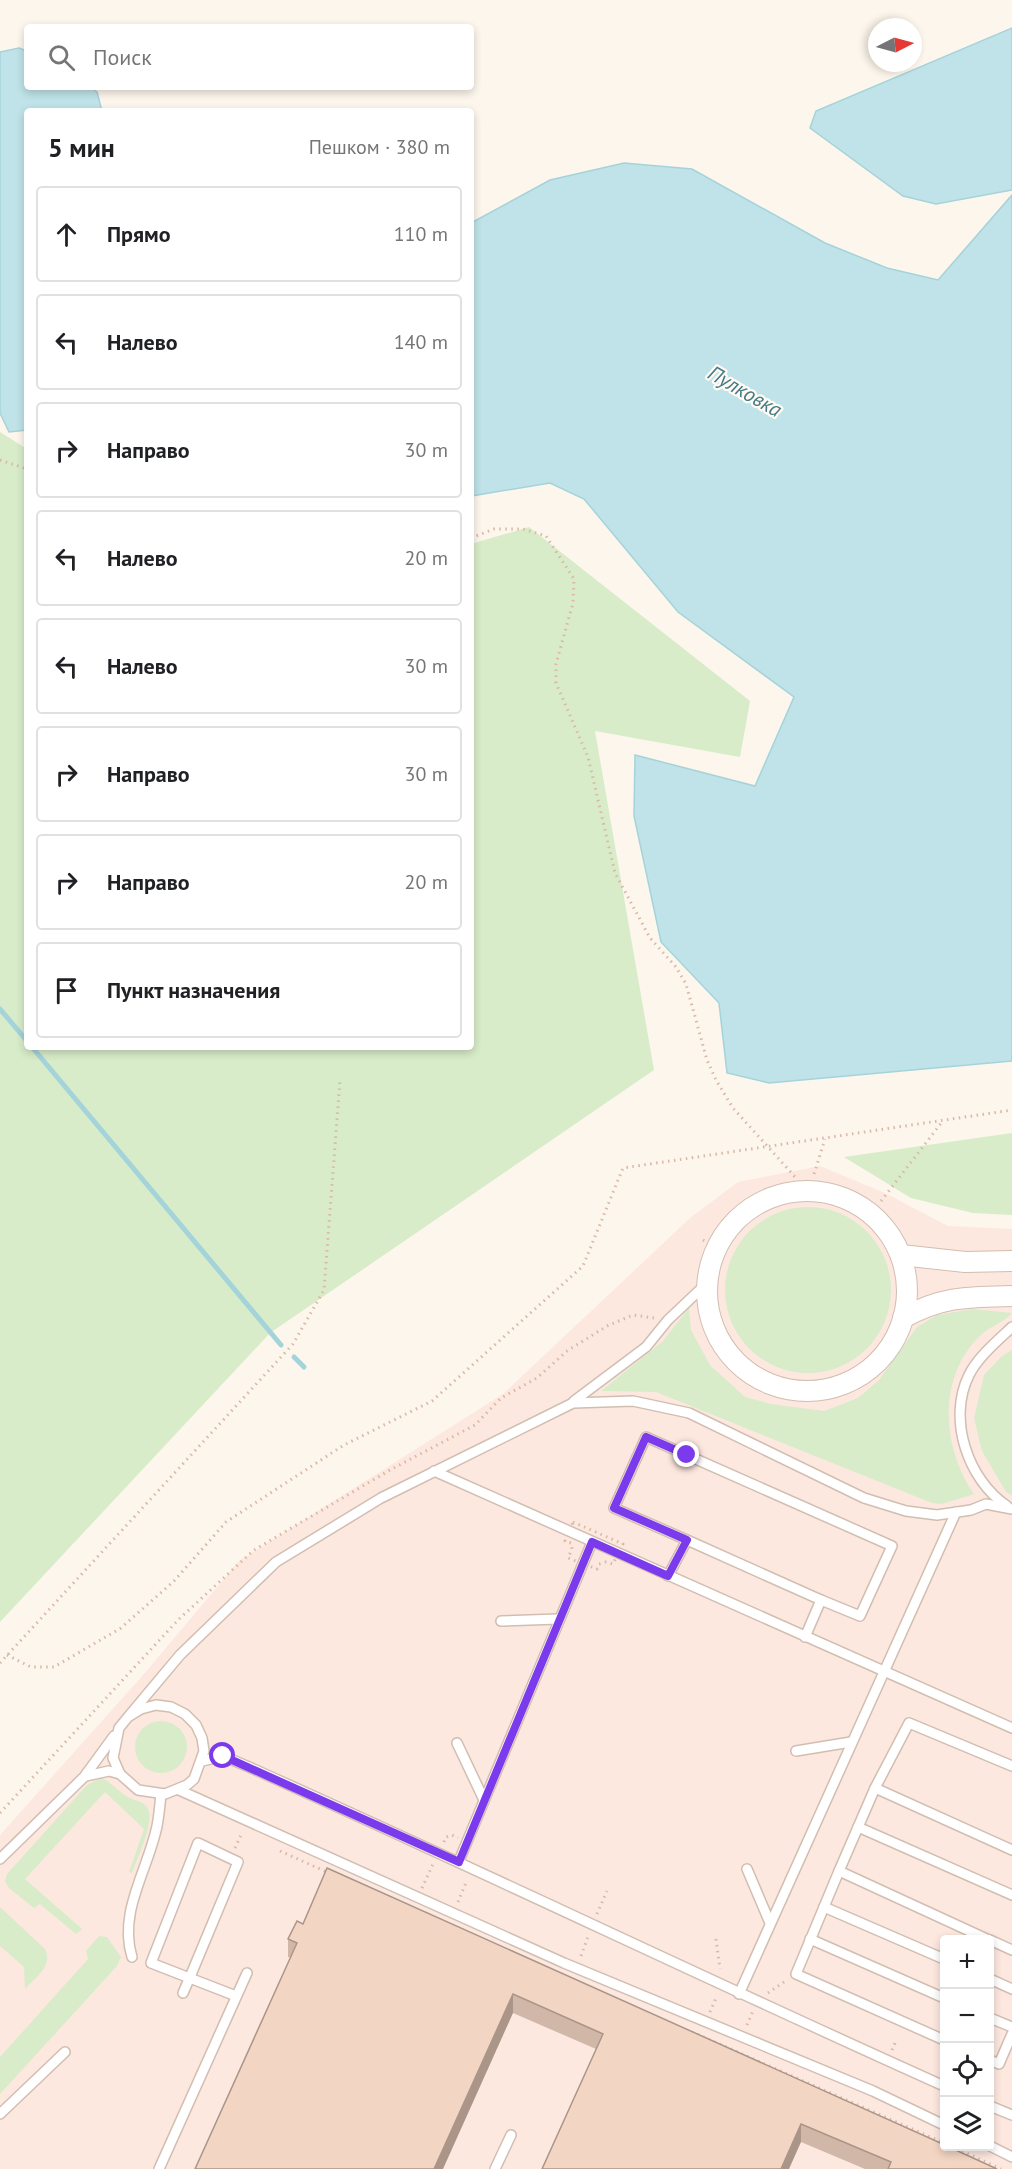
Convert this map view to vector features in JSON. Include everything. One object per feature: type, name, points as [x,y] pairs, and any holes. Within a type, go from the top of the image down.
[{"type":"street","points":[[811,1190],[842,1196],[861,1206],[885,1227],[901,1255],[907,1286],[903,1318],[887,1351],[860,1376],[826,1389],[790,1390],[755,1377],[728,1353],[711,1320],[706,1284],[709,1244],[750,1208],[779,1194],[811,1190]]},
{"type":"street","points":[[901,1255],[927,1260],[1012,1261]]},
{"type":"street","points":[[903,1318],[928,1304],[959,1298],[1012,1296]]},
{"type":"lane","points":[[0,1859],[84,1777],[119,1728],[180,1655],[276,1562],[381,1498],[573,1403],[646,1347],[668,1320],[706,1284]]},
{"type":"lane","points":[[1012,1327],[994,1343],[969,1375],[961,1399],[960,1419],[964,1449],[980,1479],[990,1495],[1012,1509]]},
{"type":"lane","points":[[573,1403],[633,1401],[689,1413],[864,1498],[921,1515],[956,1512],[986,1504],[1012,1509]]},
{"type":"lane","points":[[646,1437],[892,1546],[860,1616],[821,1600],[614,1508],[646,1437]]},
{"type":"lane","points":[[434,1472],[882,1673],[1012,1728]]},
{"type":"lane","points":[[739,1994],[956,1512]]},
{"type":"lane","points":[[668,1576],[687,1540]]},
{"type":"lane","points":[[459,1862],[558,1619],[592,1542]]},
{"type":"lane","points":[[805,1637],[821,1600]]},
{"type":"lane","points":[[501,1621],[558,1619]]},
{"type":"lane","points":[[84,1777],[109,1770],[120,1774],[138,1790],[161,1794],[179,1790],[194,1779],[202,1761],[202,1738],[185,1714],[171,1707],[156,1705],[141,1709],[128,1717]]},
{"type":"lane","points":[[940,2038],[796,1974],[875,1788],[909,1723],[1012,1766]]},
{"type":"lane","points":[[119,1728],[113,1758],[120,1774]]},
{"type":"lane","points":[[796,1751],[851,1742]]},
{"type":"lane","points":[[457,1743],[484,1800]]},
{"type":"lane","points":[[202,1761],[223,1756],[459,1862],[739,1994],[940,2084]]},
{"type":"lane","points":[[875,1788],[1012,1850]]},
{"type":"lane","points":[[179,1790],[555,1959],[873,2091],[940,2123]]},
{"type":"lane","points":[[132,1957],[127,1941],[128,1916],[157,1827],[161,1794]]},
{"type":"lane","points":[[858,1827],[1012,1895]]},
{"type":"lane","points":[[183,1993],[190,1977],[238,1862],[198,1843],[151,1963],[190,1977],[236,1996]]},
{"type":"lane","points":[[747,1869],[770,1923]]},
{"type":"lane","points":[[839,1871],[978,1935]]},
{"type":"lane","points":[[824,1907],[940,1957]]},
{"type":"lane","points":[[810,1939],[940,1996]]},
{"type":"lane","points":[[994,1942],[1012,1950]]},
{"type":"lane","points":[[159,2169],[247,1972]]},
{"type":"lane","points":[[994,1981],[1012,1989]]},
{"type":"lane","points":[[994,2020],[1012,2027]]},
{"type":"lane","points":[[994,2062],[999,2064],[1012,2034]]},
{"type":"lane","points":[[0,2114],[65,2052]]},
{"type":"lane","points":[[994,2108],[1012,2115]]},
{"type":"lane","points":[[495,2169],[511,2135]]},
{"type":"lane","points":[[994,2148],[1012,2157]]},
{"type":"path","points":[[0,460],[24,468]]},
{"type":"path","points":[[474,537],[494,529],[523,529],[546,536],[573,579],[573,603],[556,664],[556,684],[588,757],[615,873],[650,938],[676,967],[686,984],[707,1060],[716,1080],[733,1108],[796,1178]]},
{"type":"path","points":[[0,1663],[293,1344],[305,1327],[324,1290],[340,1080]]},
{"type":"path","points":[[7,1655],[31,1667],[54,1666],[121,1628],[174,1581],[226,1522],[344,1445],[432,1401],[583,1266],[623,1168],[1012,1110]]},
{"type":"path","points":[[881,1201],[944,1120]]},
{"type":"path","points":[[814,1174],[825,1138]]},
{"type":"path","points":[[962,2151],[1001,2169]]},
{"type":"shaded area","points":[[820,1166],[885,1193],[948,1226],[1012,1229],[1012,2169],[0,2169],[0,1835],[144,1674],[239,1561],[503,1394],[690,1218],[738,1182]]},
{"type":"green space","points":[[0,432],[24,447],[24,1050],[474,1050],[474,543],[529,527],[750,701],[740,757],[595,731],[654,1070],[270,1333],[0,1622]]},
{"type":"green space","points":[[1012,1133],[1012,1215],[973,1213],[911,1198],[844,1157]]},
{"type":"green space","points":[[808,1207],[824,1208],[840,1213],[867,1231],[885,1258],[890,1274],[890,1306],[885,1322],[867,1349],[840,1367],[824,1372],[808,1373],[792,1372],[776,1367],[749,1349],[731,1322],[726,1306],[725,1290],[726,1274],[731,1258],[749,1231],[776,1213],[792,1208]]},
{"type":"green space","points":[[689,1308],[691,1330],[710,1365],[745,1397],[771,1404],[824,1411],[858,1398],[879,1380],[917,1327],[937,1315],[973,1309],[1012,1313],[982,1334],[967,1351],[957,1370],[951,1390],[950,1434],[963,1475],[974,1494],[942,1504],[932,1503],[656,1392],[601,1391],[662,1342]]},
{"type":"green space","points":[[1012,1350],[1012,1495],[1006,1492],[982,1451],[974,1418],[984,1375],[1002,1356]]},
{"type":"green space","points":[[156,1721],[166,1721],[175,1725],[183,1733],[187,1747],[183,1761],[175,1769],[166,1773],[156,1773],[147,1769],[139,1761],[135,1752],[135,1742],[139,1733],[147,1725]]},
{"type":"green space","points":[[101,1778],[128,1797],[144,1804],[150,1815],[147,1831],[132,1873],[129,1872],[144,1829],[105,1792],[25,1879],[82,1929],[76,1934],[40,1904],[34,1908],[9,1888],[5,1881],[7,1874],[87,1785]]},
{"type":"green space","points":[[0,1907],[45,1949],[47,1955],[42,1971],[25,1989],[24,1967],[0,1946]]},
{"type":"green space","points":[[99,1936],[107,1937],[121,1957],[117,1966],[0,2094],[0,2057],[88,1959],[86,1951]]},
{"type":"water","points":[[1012,28],[1012,190],[936,204],[903,196],[810,128],[816,111],[908,72],[922,72],[922,66]]},
{"type":"water","points":[[19,48],[24,50],[24,90],[94,90],[97,92],[101,108],[24,108],[24,430],[9,432],[0,413],[0,52]]},
{"type":"water","name":"Пулковка","points":[[624,163],[692,169],[825,243],[887,268],[938,280],[1012,195],[1012,1061],[769,1083],[727,1073],[719,1003],[661,942],[634,816],[635,755],[755,786],[794,697],[678,612],[584,499],[550,483],[474,496],[474,221],[550,180]]},
{"type":"building","points":[[327,1868],[940,2143],[940,2151],[958,2151],[997,2169],[888,2169],[891,2162],[801,2124],[781,2169],[542,2169],[603,2034],[513,1994],[434,2169],[195,2169],[297,1943],[288,1939],[297,1921],[303,1924]]},
{"type":"waterway","points":[[0,1009],[24,1037]]},
{"type":"waterway","points":[[35,1050],[281,1345]]},
{"type":"waterway","points":[[294,1357],[304,1367]]},
{"type":"route","points":[[223,1756],[459,1862],[558,1619],[592,1542],[668,1576],[687,1540],[614,1508],[646,1437],[687,1455]]}]
